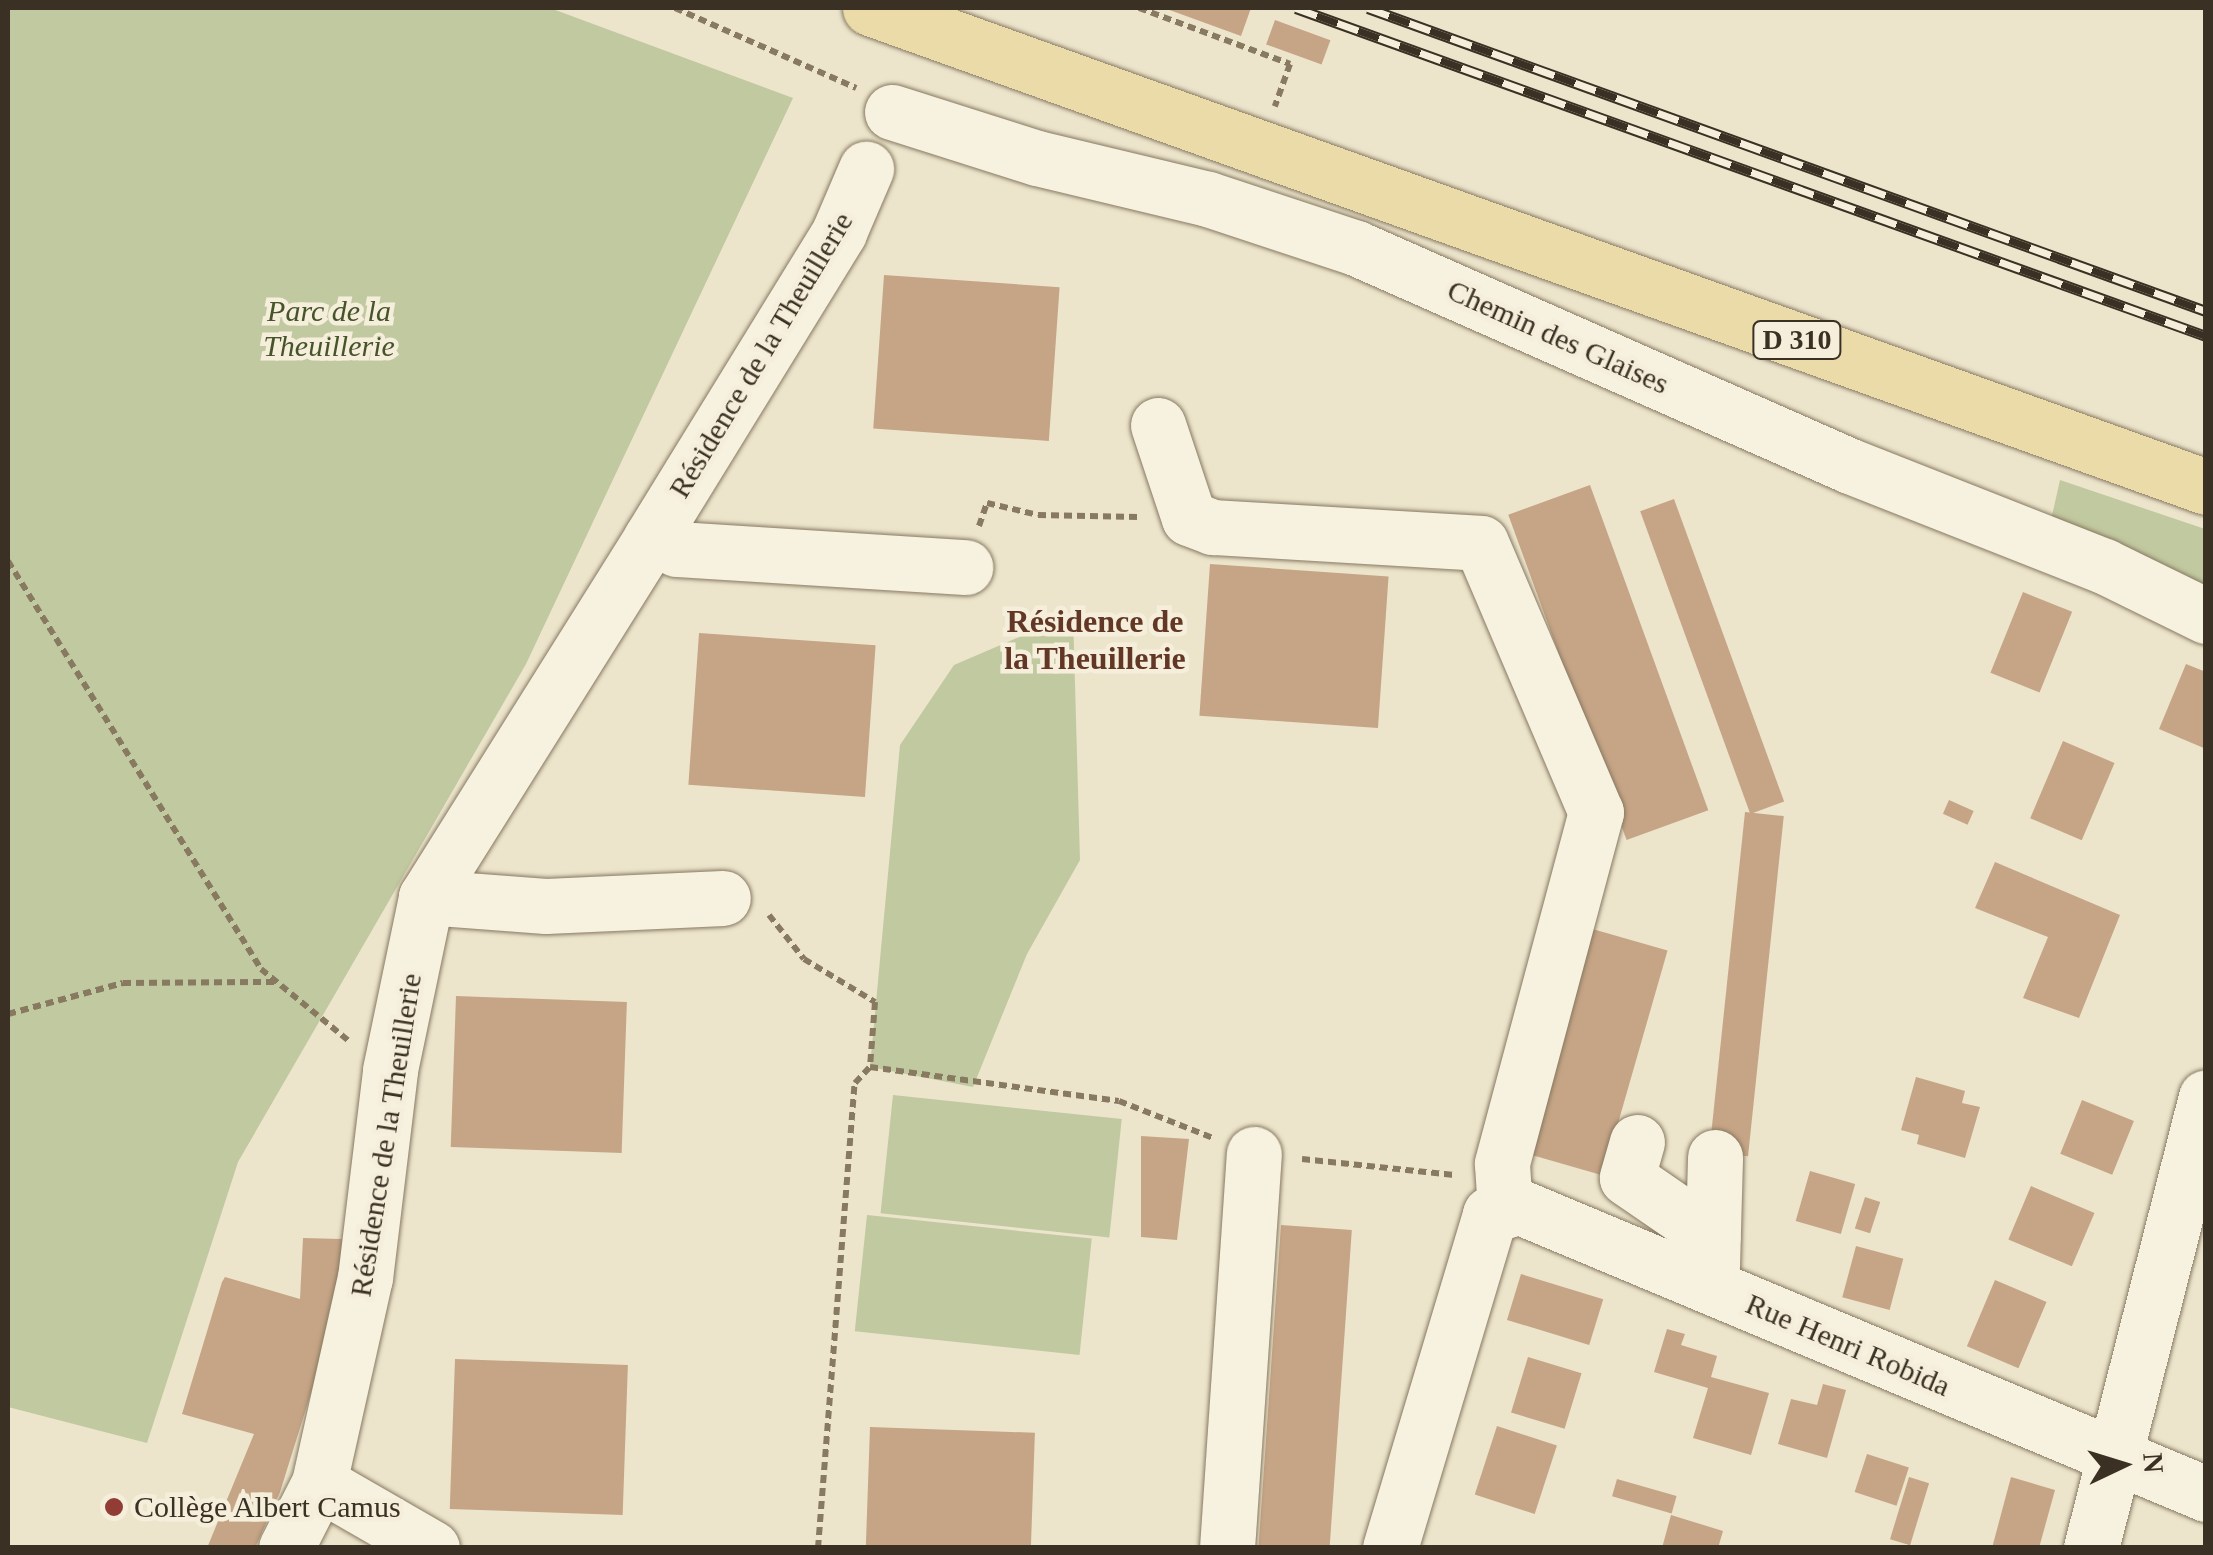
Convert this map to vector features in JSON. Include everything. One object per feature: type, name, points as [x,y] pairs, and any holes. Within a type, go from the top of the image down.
[{"type":"main road","name":"D 310","points":[[870,8],[2206,487]]},
{"type":"street","name":"Chemin des Glaises","points":[[892,112],[1037,158],[1208,199],[1356,248],[2206,616]]},
{"type":"street","name":"Résidence de la Theuillerie","points":[[286,1548],[319,1483],[366,1278],[390,1070],[426,897],[839,232],[866,169]]},
{"type":"street","points":[[1158,425],[1189,518],[1213,527],[1482,543],[1596,812],[1502,1164],[1488,1200],[1390,1548]]},
{"type":"street","points":[[651,538],[677,549],[965,567]]},
{"type":"street","points":[[426,897],[546,906],[723,898]]},
{"type":"street","points":[[2091,1548],[2118,1458],[2206,1097]]},
{"type":"street","points":[[1638,1142],[1628,1178],[1712,1263]]},
{"type":"street","points":[[1226,1548],[1254,1154]]},
{"type":"street","points":[[1712,1263],[1715,1157]]},
{"type":"street","name":"Rue Henri Robida","points":[[1488,1200],[1712,1263],[2118,1458],[2206,1494]]},
{"type":"street","points":[[319,1483],[432,1548]]},
{"type":"path","points":[[675,8],[839,77],[892,112]]},
{"type":"path","points":[[1142,10],[1290,64]]},
{"type":"path","points":[[1275,106],[1293,55]]},
{"type":"path","points":[[965,567],[987,502],[1038,515],[1189,518]]},
{"type":"path","points":[[8,561],[250,952],[276,982],[390,1070]]},
{"type":"path","points":[[723,898],[752,893],[804,958],[875,1002],[870,1067],[855,1084],[818,1548]]},
{"type":"path","points":[[8,1014],[124,983],[276,982]]},
{"type":"path","points":[[870,1067],[1119,1101],[1254,1154],[1488,1200]]},
{"type":"green space","name":"Parc de la Theuillerie","points":[[8,8],[550,8],[793,98],[526,664],[238,1162],[147,1443],[8,1407]]},
{"type":"green space","points":[[2060,480],[2205,529],[2205,595],[2051,520]]},
{"type":"green space","points":[[1073,614],[1080,860],[1027,954],[973,1087],[870,1067],[900,745],[954,665]]},
{"type":"green space","points":[[893,1095],[1122,1119],[1109,1237],[881,1213]]},
{"type":"green space","points":[[867,1215],[1092,1239],[1080,1355],[855,1331]]},
{"type":"building","points":[[1164,8],[1251,8],[1241,36]]},
{"type":"building","points":[[1275,20],[1330,40],[1322,65],[1266,44]]},
{"type":"building","points":[[884,275],[1060,287],[1049,441],[873,429]]},
{"type":"building","points":[[1590,485],[1708,810],[1627,840],[1508,515]]},
{"type":"building","points":[[1674,499],[1784,802],[1750,814],[1640,511]]},
{"type":"building","points":[[1210,564],[1389,576],[1378,728],[1199,716]]},
{"type":"building","points":[[2023,592],[2072,612],[2040,693],[1990,673]]},
{"type":"building","points":[[699,633],[876,645],[865,797],[688,785]]},
{"type":"building","points":[[2186,664],[2206,672],[2206,749],[2159,729]]},
{"type":"building","points":[[2063,741],[2115,763],[2082,840],[2030,818]]},
{"type":"building","points":[[1949,800],[1974,811],[1968,825],[1943,814]]},
{"type":"building","points":[[1745,812],[1784,816],[1748,1156],[1709,1152]]},
{"type":"building","points":[[1995,862],[2120,915],[2079,1018],[2023,998],[2048,937],[1975,908]]},
{"type":"building","points":[[1582,926],[1668,951],[1603,1175],[1518,1151]]},
{"type":"building","points":[[456,996],[627,1002],[622,1153],[451,1147]]},
{"type":"building","points":[[1916,1077],[1965,1091],[1962,1103],[1980,1107],[1965,1158],[1917,1144],[1919,1135],[1901,1130]]},
{"type":"building","points":[[2082,1100],[2134,1121],[2112,1175],[2060,1154]]},
{"type":"building","points":[[1141,1136],[1189,1139],[1177,1240],[1141,1237]]},
{"type":"building","points":[[1810,1171],[1855,1184],[1841,1234],[1796,1221]]},
{"type":"building","points":[[2031,1186],[2095,1213],[2072,1266],[2008,1239]]},
{"type":"building","points":[[1865,1197],[1880,1202],[1870,1233],[1855,1228]]},
{"type":"building","points":[[1281,1225],[1352,1230],[1330,1548],[1258,1548]]},
{"type":"building","points":[[303,1238],[342,1239],[340,1300],[280,1492],[255,1548],[207,1548],[254,1434],[182,1414],[222,1282],[225,1277],[300,1299]]},
{"type":"building","points":[[1856,1246],[1903,1259],[1890,1310],[1842,1297]]},
{"type":"building","points":[[1521,1274],[1603,1299],[1589,1345],[1507,1320]]},
{"type":"building","points":[[1995,1280],[2047,1302],[2018,1368],[1967,1346]]},
{"type":"building","points":[[1667,1329],[1685,1334],[1681,1345],[1717,1356],[1711,1377],[1769,1393],[1751,1455],[1693,1438],[1708,1388],[1654,1372]]},
{"type":"building","points":[[1528,1357],[1582,1373],[1565,1429],[1511,1412]]},
{"type":"building","points":[[455,1359],[628,1365],[623,1515],[450,1509]]},
{"type":"building","points":[[1823,1384],[1846,1390],[1827,1458],[1778,1444],[1791,1399],[1817,1405]]},
{"type":"building","points":[[1497,1426],[1557,1445],[1535,1514],[1475,1494]]},
{"type":"building","points":[[870,1427],[1035,1433],[1031,1548],[866,1548]]},
{"type":"building","points":[[1867,1454],[1909,1468],[1896,1506],[1855,1492]]},
{"type":"building","points":[[1909,1477],[1929,1483],[1910,1545],[1890,1539]]},
{"type":"building","points":[[2011,1477],[2055,1490],[2039,1548],[1992,1548]]},
{"type":"building","points":[[1617,1479],[1677,1496],[1672,1513],[1612,1496]]},
{"type":"building","points":[[1671,1515],[1723,1531],[1718,1548],[1662,1548]]},
{"type":"railway","points":[[1296,8],[2206,336]]},
{"type":"railway","points":[[1368,8],[2206,311]]},
{"type":"place","name":"Collège Albert Camus","points":[[114,1507]]},
{"type":"district","name":"Résidence de la Theuillerie","points":[[1095,640]]}]
